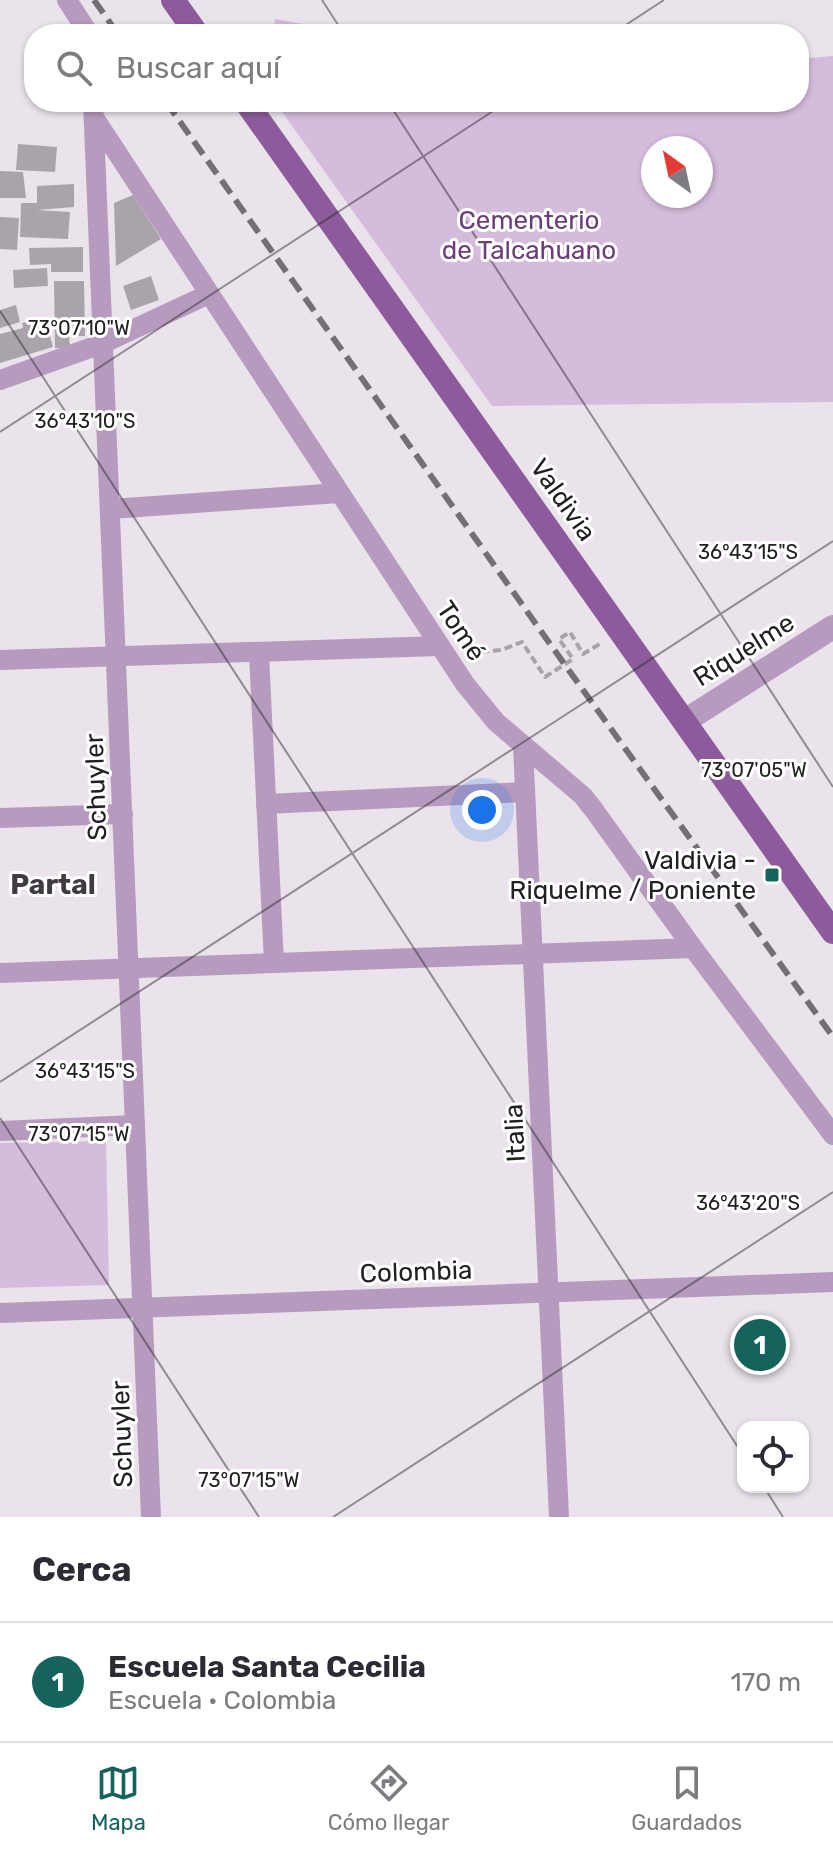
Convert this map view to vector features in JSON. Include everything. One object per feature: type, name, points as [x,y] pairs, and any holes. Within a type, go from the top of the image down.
[{"type":"main road","points":[[173,0],[190,24]]},
{"type":"main road","name":"Valdivia","points":[[253,112],[833,932]]},
{"type":"street","points":[[67,0],[83,24]]},
{"type":"street","name":"Schuyler","points":[[94,112],[151,1517]]},
{"type":"street","name":"Tomé","points":[[96,112],[209,294],[482,707],[589,803],[833,1135]]},
{"type":"street","points":[[0,380],[104,343],[209,294]]},
{"type":"street","points":[[111,509],[339,493]]},
{"type":"street","name":"Riquelme","points":[[685,721],[833,627]]},
{"type":"street","points":[[0,660],[440,646]]},
{"type":"street","points":[[259,654],[274,963]]},
{"type":"street","name":"Italia","points":[[523,746],[559,1517]]},
{"type":"street","points":[[266,804],[525,792]]},
{"type":"street","points":[[0,818],[123,814]]},
{"type":"street","points":[[0,973],[693,948]]},
{"type":"street","points":[[0,1131],[135,1125]]},
{"type":"street","name":"Colombia","points":[[0,1313],[833,1282]]},
{"type":"path","points":[[440,646],[460,653],[501,650],[522,642],[545,677],[573,659],[559,639],[570,632],[583,654],[621,631]]},
{"type":"green space","points":[[275,19],[303,24],[274,24]]},
{"type":"green space","name":"Cementerio de Talcahuano","points":[[833,56],[833,402],[492,406],[282,112],[809,112],[809,58]]},
{"type":"green space","points":[[106,1141],[109,1285],[0,1288],[0,1143]]},
{"type":"building","points":[[18,144],[57,147],[55,172],[16,170]]},
{"type":"building","points":[[0,171],[23,172],[26,198],[0,198]]},
{"type":"building","points":[[74,184],[74,207],[37,210],[70,212],[68,239],[20,237],[21,203],[37,203],[37,186]]},
{"type":"building","points":[[133,195],[161,239],[116,266],[114,203]]},
{"type":"building","points":[[0,217],[19,218],[17,250],[0,249]]},
{"type":"building","points":[[83,247],[83,272],[51,272],[51,264],[30,265],[29,248]]},
{"type":"building","points":[[47,268],[48,286],[14,288],[13,270]]},
{"type":"building","points":[[151,276],[159,300],[131,310],[123,286]]},
{"type":"building","points":[[54,281],[84,281],[85,336],[69,336],[70,348],[55,348]]},
{"type":"building","points":[[16,305],[20,322],[0,328],[0,310]]},
{"type":"building","points":[[45,318],[53,347],[0,363],[0,334],[23,328],[22,323]]},
{"type":"railway","points":[[94,0],[111,24]]},
{"type":"railway","points":[[173,112],[833,1037]]},
{"type":"place","name":"Valdivia - Riquelme / Poniente","points":[[772,875]]},
{"type":"place","name":"Escuela Santa Cecilia","points":[[760,1345]]},
{"type":"district","name":"Partal","points":[[53,884]]}]
